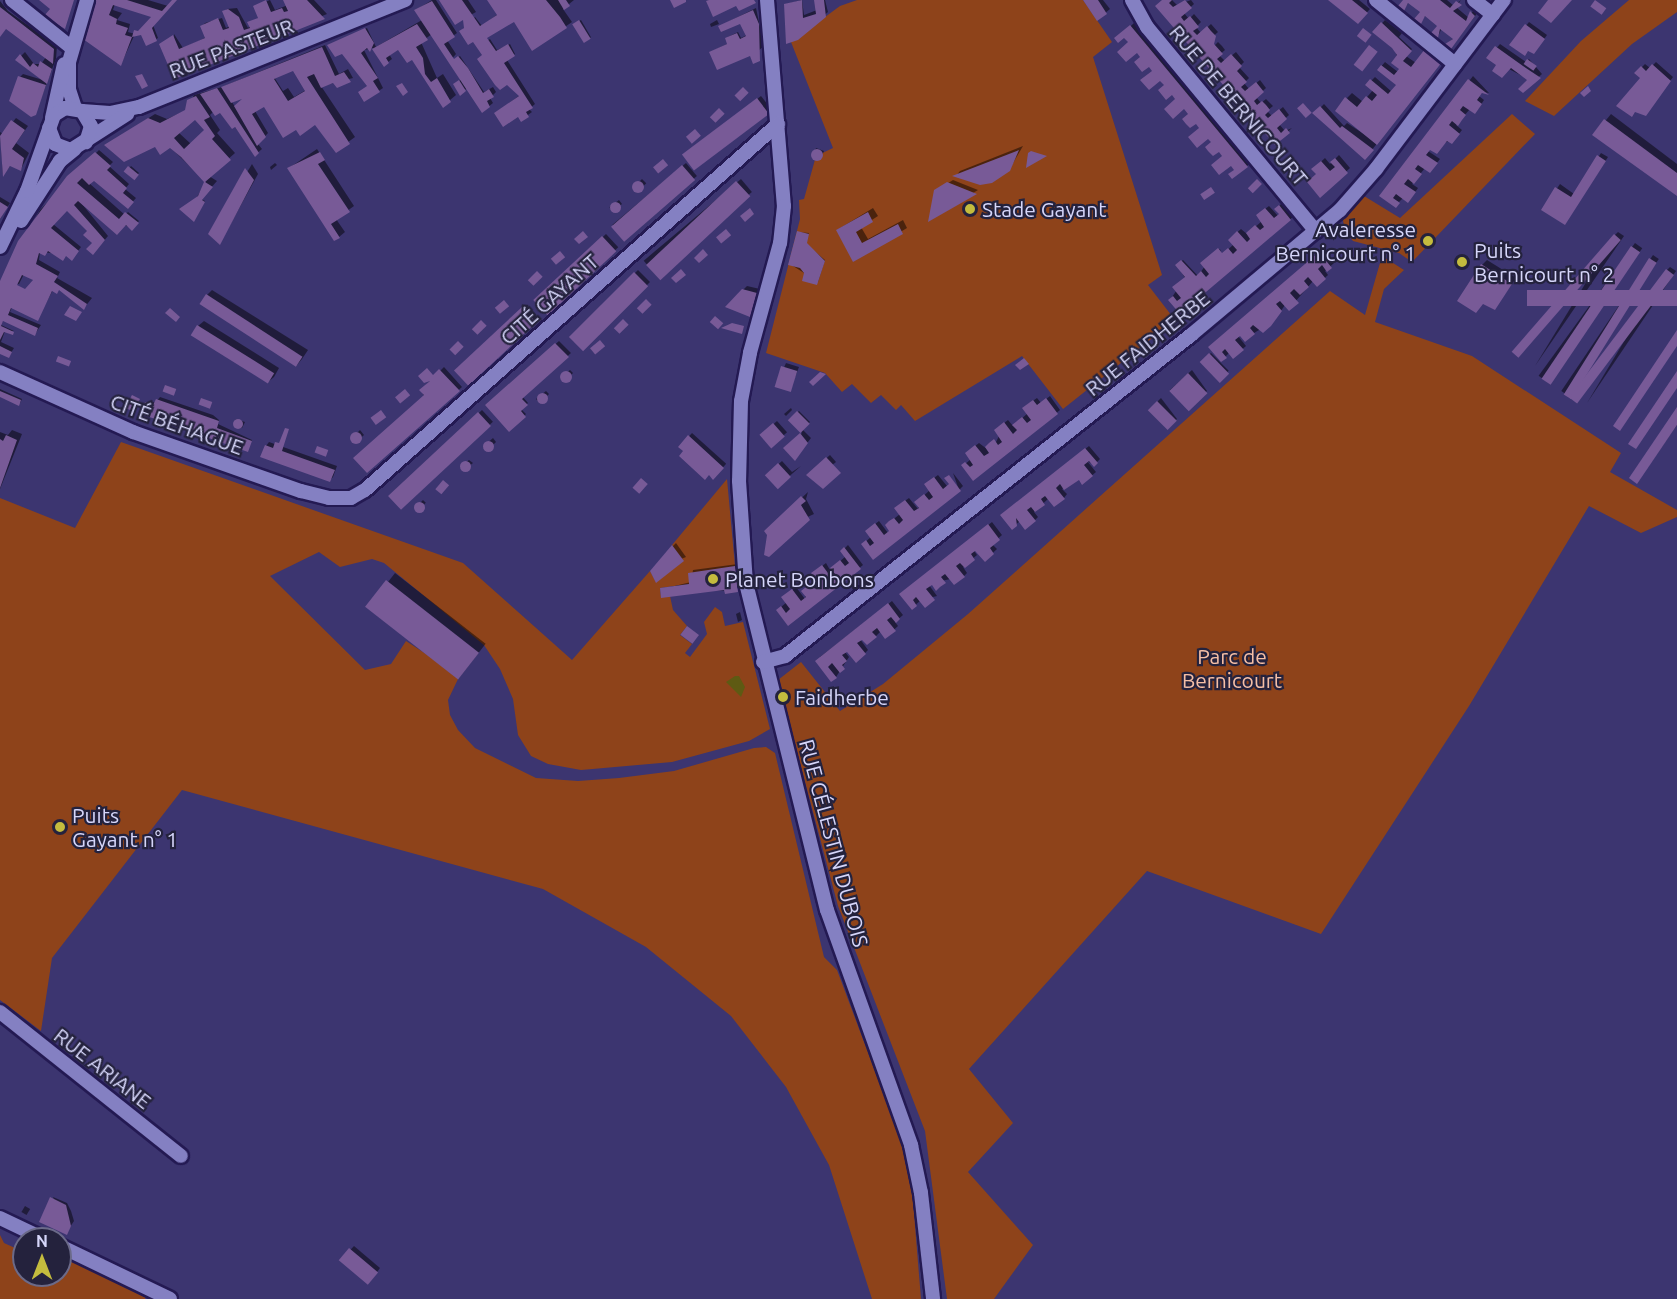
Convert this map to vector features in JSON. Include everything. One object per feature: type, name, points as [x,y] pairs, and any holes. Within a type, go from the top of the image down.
[{"type":"street","points":[[12,0],[72,48]]},
{"type":"street","points":[[0,248],[27,191],[50,123],[59,80],[87,0]]},
{"type":"street","name":"RUE PASTEUR","points":[[79,110],[110,113],[139,106],[405,0]]},
{"type":"street","name":"RUE CÉLESTIN DUBOIS","points":[[768,0],[778,124],[783,229],[747,364],[739,430],[745,568],[763,662],[827,910],[911,1145],[921,1193],[933,1299]]},
{"type":"street","points":[[1376,0],[1455,64]]},
{"type":"street","points":[[1474,0],[1492,15]]},
{"type":"street","name":"RUE FAIDHERBE","points":[[763,662],[785,656],[1173,350],[1316,231],[1365,183],[1504,0]]},
{"type":"street","name":"RUE DE BERNICOURT","points":[[1134,1],[1147,27],[1316,231]]},
{"type":"street","points":[[50,123],[58,146],[80,145],[91,126],[79,110],[68,83],[72,48]]},
{"type":"street","name":"RUE PASTEUR","points":[[0,248],[60,161],[139,106]]},
{"type":"street","points":[[50,123],[62,109],[79,110]]},
{"type":"street","name":"CITÉ GAYANT","points":[[344,499],[365,490],[778,124]]},
{"type":"street","name":"CITÉ BÉHAGUE","points":[[0,372],[133,432],[301,491],[344,499]]},
{"type":"street","name":"RUE ARIANE","points":[[0,1012],[181,1156]]},
{"type":"street","points":[[0,1218],[19,1227]]},
{"type":"street","points":[[72,1252],[170,1299]]},
{"type":"green space","name":"Stade Gayant","points":[[857,0],[1083,0],[1112,42],[1093,57],[1162,275],[1148,285],[1175,320],[1063,409],[1022,356],[915,421],[901,405],[896,410],[881,395],[871,403],[852,384],[842,392],[825,373],[766,353],[800,219],[799,200],[804,199],[816,156],[833,148],[791,42],[840,6]]},
{"type":"green space","points":[[1629,0],[1677,0],[1677,12],[1632,44],[1554,116],[1525,101],[1581,41]]},
{"type":"green space","points":[[1512,114],[1535,134],[1412,262],[1399,253],[1353,241],[1345,231],[1342,215],[1364,196],[1400,218]]},
{"type":"green space","name":"Parc de Bernicourt","points":[[1382,256],[1404,270],[1384,289],[1375,322],[1472,356],[1621,453],[1610,472],[1677,510],[1677,517],[1641,533],[1589,506],[1469,706],[1321,934],[1147,871],[969,1069],[1013,1123],[968,1172],[1033,1245],[994,1299],[947,1299],[925,1131],[838,906],[778,680],[801,662],[840,711],[883,684],[968,614],[1330,291],[1365,315]]},
{"type":"green space","points":[[121,442],[463,563],[572,660],[650,571],[656,582],[683,561],[672,545],[727,479],[735,566],[689,584],[660,588],[661,597],[670,596],[673,610],[687,626],[680,635],[692,644],[685,653],[690,657],[707,634],[704,622],[715,607],[722,612],[725,626],[743,622],[770,729],[749,741],[672,762],[581,770],[548,764],[531,756],[518,735],[513,699],[500,669],[484,645],[384,563],[372,559],[340,567],[319,552],[270,576],[365,670],[391,664],[406,641],[429,656],[458,679],[448,700],[450,715],[458,730],[475,748],[536,778],[578,781],[619,778],[674,771],[754,748],[766,747],[775,753],[824,957],[837,970],[903,1146],[912,1189],[921,1299],[872,1299],[829,1165],[786,1087],[731,1016],[646,947],[543,889],[182,790],[52,958],[41,1031],[0,1000],[0,498],[75,528]]},
{"type":"green space","points":[[0,1235],[4,1243],[12,1247],[12,1287],[72,1287],[72,1259],[147,1294],[145,1299],[0,1299]]},
{"type":"shaded area","points":[[739,676],[745,687],[741,697],[726,682]]},
{"type":"building","points":[[39,0],[74,0],[65,29],[44,16],[50,9]]},
{"type":"building","points":[[96,0],[127,0],[162,11],[172,0],[177,0],[152,28],[157,41],[146,46],[141,35],[132,37],[121,66],[83,39]],"holes":[[[113,5],[151,17],[138,31],[134,30],[132,37],[125,35],[128,28],[116,24],[117,19],[109,15]]]},
{"type":"building","points":[[266,0],[271,12],[282,8],[284,12],[288,11],[283,0],[307,0],[325,19],[174,79],[159,44],[173,35],[179,49],[205,38],[200,26],[218,18],[223,30],[229,28],[222,11],[228,9],[239,17],[244,30],[250,28],[247,22],[258,18],[253,6]]},
{"type":"building","points":[[439,0],[462,0],[480,26],[497,15],[487,0],[546,0],[560,17],[567,28],[532,51],[514,22],[487,38],[496,51],[508,44],[515,56],[504,63],[533,108],[526,112],[529,117],[521,122],[518,117],[503,127],[494,113],[519,96],[507,85],[500,90],[495,85],[477,59],[482,55],[473,42],[468,45],[459,31],[464,28],[463,20],[455,25]]},
{"type":"building","points":[[558,0],[566,0],[570,6],[564,10]]},
{"type":"building","points":[[670,0],[686,0],[686,2],[674,8]]},
{"type":"building","points":[[754,0],[756,3],[739,11],[736,6],[713,17],[706,1]]},
{"type":"building","points":[[802,0],[803,18],[816,14],[814,0],[824,0],[826,17],[798,40],[786,44],[784,4]]},
{"type":"building","points":[[1083,0],[1098,0],[1107,14],[1097,21]]},
{"type":"building","points":[[1162,0],[1172,0],[1169,3],[1173,7],[1185,0],[1192,8],[1181,17],[1184,21],[1190,16],[1199,27],[1193,31],[1197,35],[1207,26],[1216,36],[1214,44],[1223,54],[1217,59],[1221,63],[1231,54],[1242,66],[1237,71],[1247,82],[1241,87],[1245,91],[1256,82],[1264,92],[1254,101],[1257,105],[1262,101],[1266,105],[1270,110],[1265,115],[1268,118],[1279,109],[1287,119],[1277,128],[1281,133],[1286,128],[1290,133],[1275,145],[1155,6]]},
{"type":"building","points":[[1328,0],[1352,0],[1368,13],[1358,24]]},
{"type":"building","points":[[1403,0],[1440,0],[1450,8],[1456,1],[1462,5],[1453,11],[1466,21],[1470,11],[1475,16],[1451,49],[1445,44],[1453,39],[1440,29],[1438,38],[1431,33],[1437,26],[1425,16],[1421,24],[1414,19],[1420,12],[1408,3],[1404,11],[1398,6]]},
{"type":"building","points":[[1548,0],[1572,0],[1551,23],[1538,13]]},
{"type":"building","points":[[1595,0],[1606,8],[1602,15],[1590,6]]},
{"type":"building","points":[[432,1],[455,37],[444,44],[454,59],[458,56],[468,68],[483,93],[489,89],[494,97],[487,101],[490,107],[482,113],[414,10]]},
{"type":"building","points":[[0,7],[54,49],[53,64],[6,29],[0,37]]},
{"type":"building","points":[[753,10],[759,24],[760,61],[753,64],[750,56],[717,70],[709,52],[727,44],[725,38],[737,33],[740,39],[746,36],[740,24],[721,32],[718,26]]},
{"type":"building","points":[[579,20],[591,39],[584,43],[572,24]]},
{"type":"building","points":[[1381,22],[1412,51],[1403,61],[1411,67],[1425,49],[1442,62],[1377,145],[1335,111],[1345,97],[1357,107],[1366,96],[1372,101],[1377,95],[1365,85],[1370,79],[1388,94],[1396,85],[1377,70],[1381,65],[1394,75],[1399,69],[1391,63],[1397,55],[1392,48],[1372,32]]},
{"type":"building","points":[[417,24],[428,40],[416,47],[423,58],[425,74],[431,82],[437,78],[451,102],[443,108],[412,60],[407,63],[398,50],[386,58],[389,63],[384,67],[372,49]]},
{"type":"building","points":[[1525,24],[1545,39],[1534,54],[1528,51],[1525,56],[1509,45]]},
{"type":"building","points":[[1130,25],[1248,167],[1232,179],[1228,174],[1234,170],[1231,166],[1219,175],[1211,165],[1222,156],[1219,152],[1213,156],[1208,151],[1205,147],[1211,142],[1208,139],[1197,148],[1188,137],[1199,128],[1196,124],[1190,128],[1182,119],[1188,114],[1184,109],[1173,119],[1164,109],[1175,99],[1172,95],[1166,100],[1158,90],[1164,85],[1160,81],[1149,90],[1140,80],[1152,71],[1149,67],[1142,72],[1134,62],[1140,57],[1137,53],[1126,62],[1117,52],[1128,42],[1124,38],[1118,43],[1114,38]]},
{"type":"building","points":[[365,28],[374,43],[370,52],[367,48],[361,53],[378,78],[373,81],[380,92],[364,102],[358,92],[367,86],[342,54],[335,57],[327,45]]},
{"type":"building","points":[[1363,28],[1372,35],[1366,43],[1357,36]]},
{"type":"building","points":[[1369,45],[1378,52],[1362,71],[1354,65]]},
{"type":"building","points":[[1495,46],[1541,78],[1523,93],[1518,89],[1527,80],[1511,68],[1502,78],[1492,71],[1496,65],[1486,58]]},
{"type":"building","points":[[322,47],[335,76],[344,72],[351,82],[337,88],[333,83],[321,88],[314,74],[307,77],[350,144],[336,153],[315,125],[300,136],[296,130],[283,138],[264,107],[252,114],[266,137],[257,146],[234,106],[242,99],[231,103],[221,87]],"holes":[[[293,71],[305,91],[288,101],[274,79]]]},
{"type":"building","points":[[20,54],[30,67],[33,63],[38,67],[40,61],[52,69],[47,84],[15,60]]},
{"type":"building","points":[[1527,59],[1537,66],[1533,71],[1524,64]]},
{"type":"building","points":[[1652,64],[1671,81],[1646,116],[1635,112],[1632,117],[1616,106],[1640,78],[1634,73],[1641,66],[1646,71]]},
{"type":"building","points":[[142,74],[148,86],[142,89],[135,76]]},
{"type":"building","points":[[18,76],[46,85],[36,115],[31,117],[9,101]]},
{"type":"building","points":[[1468,79],[1489,95],[1482,93],[1477,100],[1482,104],[1475,114],[1463,106],[1460,110],[1466,115],[1458,126],[1452,121],[1449,125],[1460,134],[1452,144],[1447,141],[1437,154],[1430,150],[1426,155],[1438,163],[1430,173],[1418,165],[1415,169],[1422,174],[1414,184],[1408,179],[1404,184],[1416,192],[1408,203],[1396,194],[1393,198],[1400,203],[1396,208],[1379,196]]},
{"type":"building","points":[[459,80],[466,91],[460,96],[453,84]]},
{"type":"building","points":[[402,83],[408,92],[403,96],[396,86]]},
{"type":"building","points":[[1588,86],[1591,91],[1584,97],[1580,93]]},
{"type":"building","points":[[743,87],[749,93],[740,101],[735,95]]},
{"type":"building","points":[[217,88],[259,153],[255,157],[235,127],[232,129],[220,113],[215,116],[200,94]]},
{"type":"building","points":[[196,96],[210,117],[204,120],[215,136],[212,139],[231,160],[205,182],[213,187],[202,200],[205,202],[194,222],[179,209],[198,196],[204,182],[181,157],[170,148],[160,155],[155,147],[124,162],[104,145],[148,118],[160,123],[185,110],[187,100]],"holes":[[[195,120],[204,130],[184,149],[174,138]]]},
{"type":"building","points":[[757,98],[769,114],[694,171],[682,155]]},
{"type":"building","points":[[1303,103],[1312,113],[1306,118],[1297,108]]},
{"type":"building","points":[[1320,106],[1340,128],[1342,126],[1374,150],[1365,160],[1312,113]]},
{"type":"building","points":[[719,108],[725,114],[715,123],[710,117]]},
{"type":"building","points":[[1604,119],[1677,173],[1677,196],[1592,135]]},
{"type":"building","points":[[11,120],[25,130],[12,149],[24,158],[21,171],[10,166],[3,177],[0,136]]},
{"type":"building","points":[[695,129],[701,136],[692,144],[686,137]]},
{"type":"building","points":[[817,149],[823,155],[817,161],[811,155]]},
{"type":"building","points":[[1019,150],[1010,171],[992,183],[980,185],[952,176]]},
{"type":"building","points":[[1031,151],[1047,156],[1026,168],[1028,153]]},
{"type":"building","points":[[95,152],[111,166],[107,170],[127,188],[123,193],[134,202],[128,209],[94,181],[89,185],[82,178],[77,183],[119,219],[125,212],[139,223],[132,231],[126,225],[117,235],[78,201],[74,205],[105,240],[93,255],[86,249],[92,243],[83,235],[87,231],[67,211],[51,228],[79,251],[72,261],[66,256],[63,261],[48,251],[45,256],[39,253],[36,264],[58,276],[54,282],[87,304],[84,310],[59,290],[57,294],[52,291],[38,321],[11,308],[8,315],[38,328],[35,336],[3,321],[1,326],[14,332],[13,335],[4,332],[0,340],[0,281],[18,241],[67,176]],"holes":[[[22,275],[33,280],[25,289],[17,285]]]},
{"type":"building","points":[[320,152],[325,160],[318,164],[350,212],[331,224],[340,238],[334,241],[287,168]]},
{"type":"building","points":[[1597,155],[1606,161],[1565,225],[1541,210],[1555,187],[1571,197]]},
{"type":"building","points":[[1335,158],[1348,173],[1320,198],[1307,182],[1316,174],[1311,169],[1321,161],[1330,171],[1335,167],[1330,162]]},
{"type":"building","points":[[663,159],[668,165],[658,173],[653,167]]},
{"type":"building","points":[[682,165],[695,180],[624,242],[611,227]]},
{"type":"building","points":[[128,166],[139,175],[134,180],[124,171]]},
{"type":"building","points":[[245,168],[254,180],[220,245],[208,234]]},
{"type":"building","points":[[1257,179],[1262,184],[1253,193],[1248,188]]},
{"type":"building","points":[[638,181],[644,187],[638,193],[632,187]]},
{"type":"building","points":[[736,181],[750,196],[660,280],[646,265]]},
{"type":"building","points":[[947,182],[977,194],[928,222],[934,190]]},
{"type":"building","points":[[1211,187],[1215,193],[1204,200],[1200,194]]},
{"type":"building","points":[[615,201],[621,207],[615,213],[609,207]]},
{"type":"building","points":[[0,202],[8,207],[0,219]]},
{"type":"building","points":[[1279,205],[1291,220],[1180,314],[1168,300],[1173,296],[1177,301],[1181,298],[1172,287],[1185,277],[1175,265],[1181,260],[1196,276],[1201,271],[1206,277],[1209,274],[1200,263],[1218,248],[1222,253],[1228,248],[1233,254],[1237,250],[1228,240],[1237,231],[1247,242],[1250,239],[1246,233],[1255,225],[1260,230],[1264,227],[1256,215],[1265,208],[1274,218],[1279,214],[1274,209]]},
{"type":"building","points":[[750,208],[754,214],[745,222],[740,216]]},
{"type":"building","points":[[868,212],[873,222],[856,232],[862,243],[898,224],[903,234],[853,262],[836,230]]},
{"type":"building","points":[[726,229],[731,235],[721,243],[716,237]]},
{"type":"building","points":[[583,231],[588,237],[579,244],[574,239]]},
{"type":"building","points":[[797,231],[809,234],[807,243],[825,261],[817,285],[802,281],[804,273],[800,268],[788,265]]},
{"type":"building","points":[[1614,234],[1621,240],[1518,358],[1512,352]]},
{"type":"building","points":[[602,236],[616,251],[548,315],[533,300]]},
{"type":"building","points":[[1631,246],[1640,252],[1551,385],[1542,379]]},
{"type":"building","points":[[703,249],[708,255],[699,263],[694,258]]},
{"type":"building","points":[[560,251],[565,257],[556,265],[551,259]]},
{"type":"building","points":[[1319,252],[1332,268],[1327,272],[1322,265],[1318,269],[1326,279],[1317,287],[1308,277],[1304,281],[1309,287],[1300,295],[1294,289],[1290,293],[1299,303],[1289,311],[1280,301],[1276,304],[1282,311],[1271,326],[1263,333],[1253,325],[1250,328],[1255,334],[1245,342],[1240,336],[1235,340],[1244,350],[1233,359],[1225,349],[1222,352],[1227,358],[1221,362],[1208,347]]},
{"type":"building","points":[[1649,258],[1657,263],[1571,399],[1564,395]]},
{"type":"building","points":[[1481,264],[1512,284],[1495,310],[1483,304],[1476,313],[1457,301]]},
{"type":"building","points":[[681,269],[686,275],[676,283],[671,278]]},
{"type":"building","points":[[1666,269],[1674,275],[1577,404],[1569,398]]},
{"type":"building","points":[[537,271],[543,277],[533,286],[528,280]]},
{"type":"building","points":[[634,272],[648,286],[583,351],[569,337]]},
{"type":"building","points":[[742,289],[757,293],[750,317],[725,307]]},
{"type":"building","points":[[1527,290],[1677,290],[1677,306],[1527,306]]},
{"type":"building","points":[[206,294],[302,357],[296,367],[199,304]]},
{"type":"building","points":[[646,299],[652,305],[642,314],[637,308]]},
{"type":"building","points":[[504,300],[509,306],[500,314],[495,308]]},
{"type":"building","points":[[70,306],[82,312],[76,321],[64,315]]},
{"type":"building","points":[[522,307],[536,322],[468,386],[454,370]]},
{"type":"building","points":[[170,308],[180,317],[176,322],[165,313]]},
{"type":"building","points":[[715,316],[723,323],[718,329],[710,322]]},
{"type":"building","points":[[623,319],[629,325],[619,334],[614,328]]},
{"type":"building","points":[[481,320],[487,326],[477,335],[472,329]]},
{"type":"building","points":[[732,323],[744,326],[742,334],[721,328]]},
{"type":"building","points":[[197,325],[274,373],[268,383],[191,335]]},
{"type":"building","points":[[1677,330],[1677,346],[1620,431],[1613,426]]},
{"type":"building","points":[[600,340],[605,346],[595,354],[590,348]]},
{"type":"building","points":[[458,341],[464,347],[455,355],[450,349]]},
{"type":"building","points":[[555,343],[569,357],[522,399],[528,405],[521,411],[526,417],[509,432],[485,405]]},
{"type":"building","points":[[0,346],[12,352],[9,358],[0,354]]},
{"type":"building","points":[[1209,353],[1229,374],[1220,383],[1200,362]]},
{"type":"building","points":[[58,356],[71,361],[69,367],[56,362]]},
{"type":"building","points":[[1024,358],[1029,364],[1020,370],[1015,365]]},
{"type":"building","points":[[781,366],[797,371],[791,392],[775,387]]},
{"type":"building","points":[[427,368],[433,375],[439,369],[460,391],[367,473],[353,458],[424,395],[419,390],[430,381],[424,383],[418,376]]},
{"type":"building","points":[[566,371],[572,377],[566,383],[560,377]]},
{"type":"building","points":[[1677,371],[1677,388],[1636,449],[1628,444]]},
{"type":"building","points":[[820,372],[826,374],[813,386],[809,382]]},
{"type":"building","points":[[1188,373],[1207,393],[1189,411],[1169,391]]},
{"type":"building","points":[[165,385],[176,389],[174,396],[163,392]]},
{"type":"building","points":[[405,389],[410,395],[400,403],[395,397]]},
{"type":"building","points":[[0,391],[21,400],[19,406],[0,397]]},
{"type":"building","points":[[542,392],[548,398],[542,404],[536,398]]},
{"type":"building","points":[[132,395],[140,399],[133,411],[125,408]]},
{"type":"building","points":[[201,398],[212,402],[210,409],[199,405]]},
{"type":"building","points":[[1046,398],[1058,414],[973,481],[961,465],[965,462],[970,467],[973,465],[965,453],[975,445],[984,456],[989,453],[985,447],[989,443],[994,439],[998,445],[1002,442],[994,430],[1004,422],[1013,434],[1017,430],[1012,425],[1022,417],[1027,423],[1031,420],[1022,408],[1033,400],[1037,405]]},
{"type":"building","points":[[156,399],[219,421],[217,428],[252,441],[248,452],[141,414],[145,402],[153,405]]},
{"type":"building","points":[[1157,401],[1177,421],[1168,430],[1148,410]]},
{"type":"building","points":[[1677,407],[1677,425],[1637,484],[1629,478]]},
{"type":"building","points":[[381,410],[386,417],[376,425],[370,418]]},
{"type":"building","points":[[797,411],[810,424],[801,433],[788,420]]},
{"type":"building","points":[[478,412],[491,426],[401,510],[388,496]]},
{"type":"building","points":[[238,419],[242,420],[242,428],[238,429],[234,428],[233,424],[234,420]]},
{"type":"building","points":[[773,423],[785,437],[771,448],[759,435]]},
{"type":"building","points":[[285,428],[289,429],[282,451],[335,470],[330,482],[260,457],[265,445],[273,448],[275,442],[279,443]]},
{"type":"building","points":[[356,432],[362,438],[356,444],[350,438]]},
{"type":"building","points":[[800,433],[808,443],[795,461],[783,448]]},
{"type":"building","points":[[6,435],[17,440],[0,488],[0,439],[3,441]]},
{"type":"building","points":[[688,435],[724,468],[713,480],[709,475],[705,480],[679,456],[683,451],[678,447]]},
{"type":"building","points":[[488,440],[494,446],[488,452],[482,446]]},
{"type":"building","points":[[317,446],[328,450],[326,457],[315,453]]},
{"type":"building","points":[[1085,448],[1098,463],[1094,467],[1089,461],[1084,465],[1093,476],[1082,485],[1079,480],[1064,490],[1060,484],[1056,488],[1065,499],[1054,507],[1045,496],[1041,499],[1045,505],[1035,512],[1031,507],[1027,510],[1036,521],[1025,530],[1016,518],[1017,526],[1012,530],[1000,515]]},
{"type":"building","points":[[826,457],[841,473],[823,489],[806,475]]},
{"type":"building","points":[[465,460],[471,466],[465,472],[459,466]]},
{"type":"building","points":[[778,463],[791,477],[778,489],[765,475]]},
{"type":"building","points":[[949,475],[961,491],[873,560],[861,544],[866,540],[870,546],[874,543],[865,531],[875,523],[884,535],[889,531],[885,525],[889,521],[894,518],[899,524],[903,520],[894,508],[905,500],[914,511],[919,508],[914,502],[924,494],[929,500],[933,497],[924,484],[934,477],[943,489],[949,484],[944,478]]},
{"type":"building","points":[[641,478],[648,484],[639,494],[632,488]]},
{"type":"building","points":[[443,480],[449,485],[441,494],[435,489]]},
{"type":"building","points":[[801,496],[806,501],[801,505],[810,520],[769,557],[764,555],[767,535],[764,531]]},
{"type":"building","points":[[419,502],[423,503],[423,511],[419,512],[415,511],[414,507],[415,503]]},
{"type":"building","points":[[988,524],[1000,540],[990,548],[994,554],[985,562],[975,551],[971,554],[975,560],[965,568],[960,563],[956,566],[965,577],[954,585],[945,574],[941,577],[946,583],[936,591],[932,585],[926,589],[935,600],[925,608],[916,597],[913,600],[917,606],[912,610],[899,594]]},
{"type":"building","points":[[672,545],[684,561],[656,583],[650,571]]},
{"type":"building","points":[[844,547],[861,569],[788,626],[776,610],[781,606],[786,613],[790,609],[781,597],[792,589],[801,601],[806,597],[801,591],[811,583],[815,589],[820,585],[811,573],[822,565],[831,577],[835,574],[830,568],[840,560],[845,566],[849,563],[840,551]]},
{"type":"building","name":"Planet Bonbons","points":[[735,566],[738,592],[725,594],[724,590],[661,598],[660,588],[689,584],[688,573]]},
{"type":"building","points":[[386,580],[479,653],[458,679],[365,607]]},
{"type":"building","points":[[888,603],[900,619],[896,623],[891,617],[887,620],[896,631],[885,639],[877,628],[872,632],[877,637],[867,645],[862,640],[857,643],[866,654],[856,663],[847,652],[842,655],[847,661],[842,665],[845,669],[840,673],[832,663],[828,667],[837,678],[831,682],[815,661]]},
{"type":"building","points":[[687,626],[699,635],[692,644],[680,635]]},
{"type":"building","points":[[50,1197],[66,1205],[71,1226],[50,1227],[39,1222]]},
{"type":"building","points":[[349,1248],[378,1272],[368,1285],[339,1260]]},
{"type":"place","name":"Stade Gayant","points":[[970,209]]},
{"type":"place","name":"Avaleresse Bernicourt n° 1","points":[[1428,241]]},
{"type":"place","name":"Puits Bernicourt n° 2","points":[[1462,262]]},
{"type":"place","name":"Planet Bonbons","points":[[713,579]]},
{"type":"place","name":"Faidherbe","points":[[783,697]]},
{"type":"place","name":"Puits Gayant n° 1","points":[[60,827]]}]
